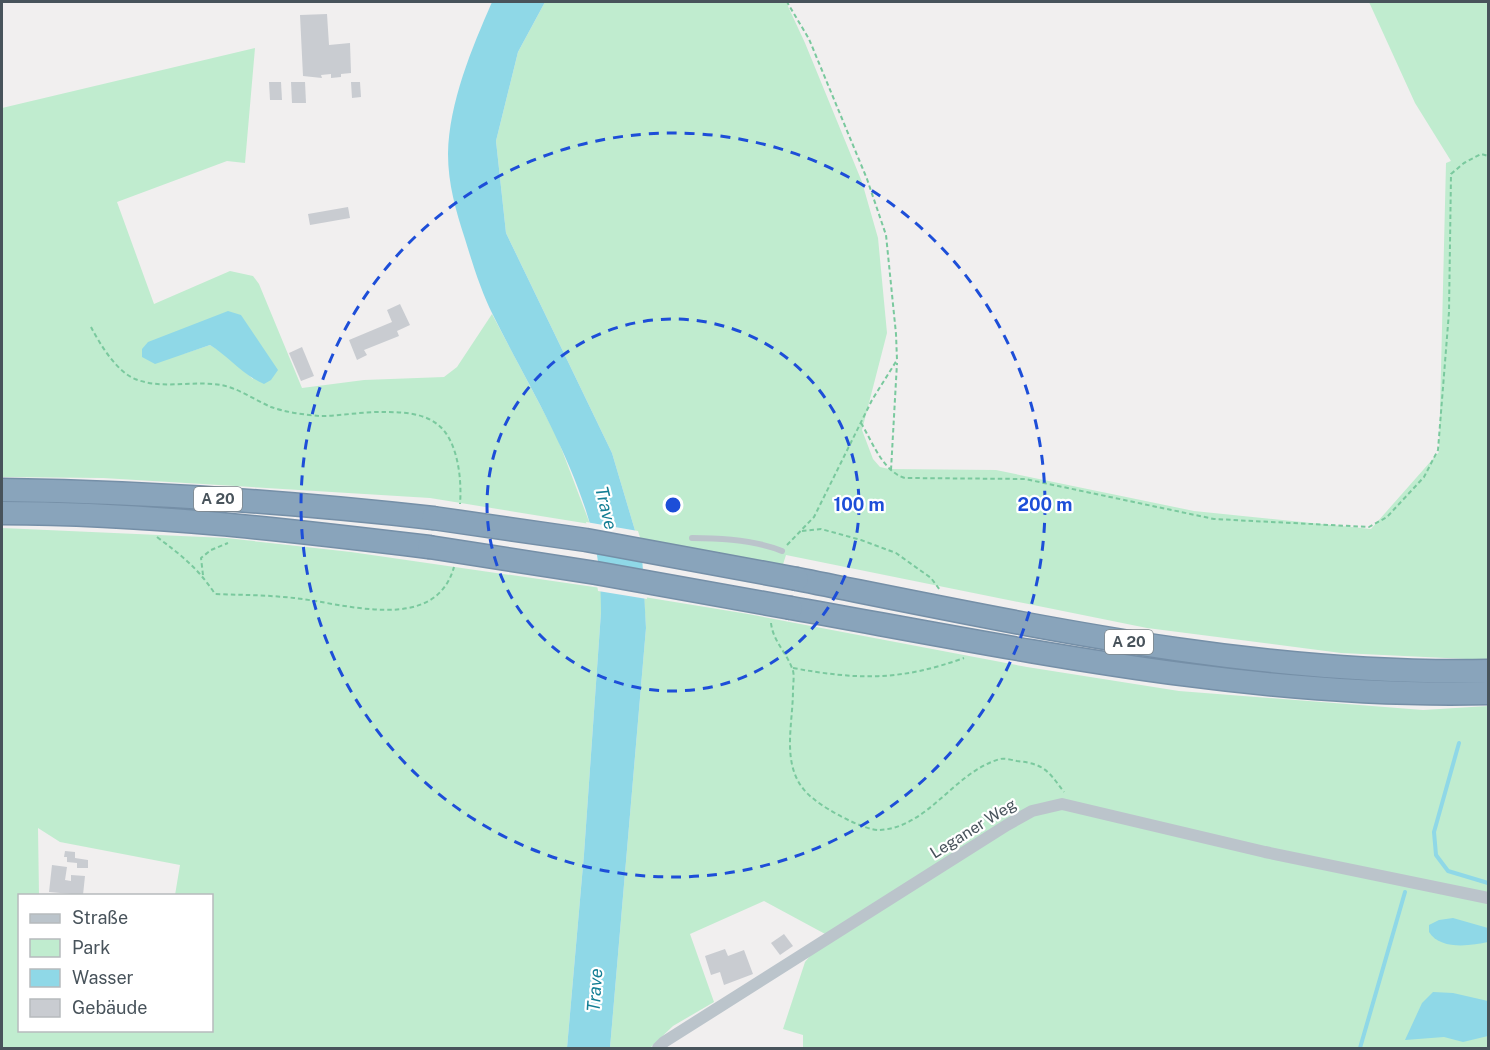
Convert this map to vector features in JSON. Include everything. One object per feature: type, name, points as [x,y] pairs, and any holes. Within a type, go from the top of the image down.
[{"type":"highway","name":"A 20","points":[[2,490],[316,505],[433,518],[586,540],[1074,633],[1199,653],[1281,662],[1372,668],[1488,671]]},
{"type":"highway","name":"A 20","points":[[2,513],[127,517],[217,524],[429,547],[596,573],[781,611],[1196,676],[1372,692],[1488,693]]},
{"type":"street","name":"Leganer Weg","points":[[658,1048],[684,1029],[1007,825],[1032,811],[1062,804],[1265,852],[1488,898]]},
{"type":"lane","points":[[692,538],[712,538],[767,545],[782,551]]},
{"type":"path","points":[[787,2],[809,39],[867,179],[886,235],[897,360],[891,471]]},
{"type":"path","points":[[861,423],[891,471],[905,478],[1025,479],[1214,519],[1369,527],[1387,517],[1424,477],[1438,450],[1449,312],[1451,174],[1480,154],[1488,156]]},
{"type":"path","points":[[782,551],[814,517],[872,400],[897,360]]},
{"type":"path","points":[[802,531],[821,529],[896,553],[931,578],[943,593]]},
{"type":"path","points":[[203,575],[201,558],[211,550],[228,543]]},
{"type":"path","points":[[781,611],[770,624],[773,635],[793,669],[789,755],[796,780],[813,799],[845,819],[878,831],[904,826],[979,768],[1001,758],[1036,763],[1049,772],[1064,792],[1062,804]]},
{"type":"path","points":[[793,669],[838,676],[893,677],[938,667],[966,657]]},
{"type":"green space","points":[[545,2],[786,2],[862,182],[878,238],[887,333],[862,430],[873,459],[880,467],[996,470],[1194,511],[1371,529],[1439,452],[1446,163],[1451,161],[1415,103],[1369,2],[1488,2],[1488,660],[1341,653],[1147,628],[786,555],[778,580],[642,554],[612,453],[506,233],[496,141],[518,52]]},
{"type":"green space","points":[[255,48],[245,163],[227,161],[117,202],[154,304],[230,271],[253,276],[259,284],[302,388],[364,380],[444,377],[457,367],[492,314],[557,437],[590,524],[430,498],[103,478],[2,477],[2,108]],"holes":[[[241,315],[253,379],[225,354],[210,345],[183,354]]]},
{"type":"green space","points":[[2,528],[226,538],[351,552],[601,588],[584,854],[567,1048],[2,1048]]},
{"type":"green space","points":[[644,597],[748,614],[1027,667],[1179,691],[1423,710],[1488,706],[1488,1048],[803,1048],[803,1035],[783,1029],[805,962],[827,935],[764,901],[690,934],[714,1002],[673,1026],[650,1048],[610,1048],[646,628]]},
{"type":"water","name":"Trave","points":[[492,2],[545,2],[518,52],[496,141],[506,233],[612,453],[642,554],[646,628],[610,1048],[567,1048],[584,854],[601,612],[595,544],[574,477],[562,450],[485,297],[459,218],[449,176],[448,154],[452,115],[463,76]]},
{"type":"water","points":[[228,311],[241,315],[278,370],[271,380],[264,384],[249,376],[210,345],[155,364],[142,357],[142,349],[148,342]]},
{"type":"water","points":[[1453,918],[1488,928],[1488,942],[1473,945],[1448,944],[1440,942],[1429,932],[1429,925],[1439,920]]},
{"type":"water","points":[[1433,992],[1453,993],[1488,1001],[1488,1036],[1463,1042],[1444,1037],[1405,1040],[1422,1003]]},
{"type":"pier","points":[[586,522],[638,531],[646,563],[593,553]]},
{"type":"pier","points":[[594,565],[646,573],[647,599],[598,591]]},
{"type":"building","points":[[327,14],[329,45],[350,43],[351,73],[331,78],[331,74],[321,75],[322,78],[303,76],[300,15]]},
{"type":"building","points":[[269,82],[281,82],[282,100],[270,100]]},
{"type":"building","points":[[291,82],[305,82],[306,103],[292,103]]},
{"type":"building","points":[[351,82],[360,82],[361,97],[352,98]]},
{"type":"building","points":[[348,207],[350,218],[310,225],[308,214]]},
{"type":"building","points":[[400,304],[410,325],[397,331],[399,336],[364,350],[367,355],[357,360],[349,340],[392,322],[387,310]]},
{"type":"building","points":[[302,347],[314,376],[301,381],[289,353]]},
{"type":"building","points":[[65,851],[75,852],[75,858],[88,860],[88,868],[77,868],[77,863],[67,862],[67,857],[64,857]]},
{"type":"building","points":[[52,865],[67,867],[65,880],[71,881],[71,875],[85,876],[83,894],[49,892]]},
{"type":"building","points":[[784,934],[793,946],[780,955],[771,943]]},
{"type":"building","points":[[725,949],[728,956],[744,950],[753,974],[724,985],[720,972],[711,975],[705,956]]},
{"type":"waterway","points":[[1459,743],[1434,832],[1436,855],[1448,871],[1488,883]]},
{"type":"waterway","points":[[1360,1048],[1405,892]]}]
